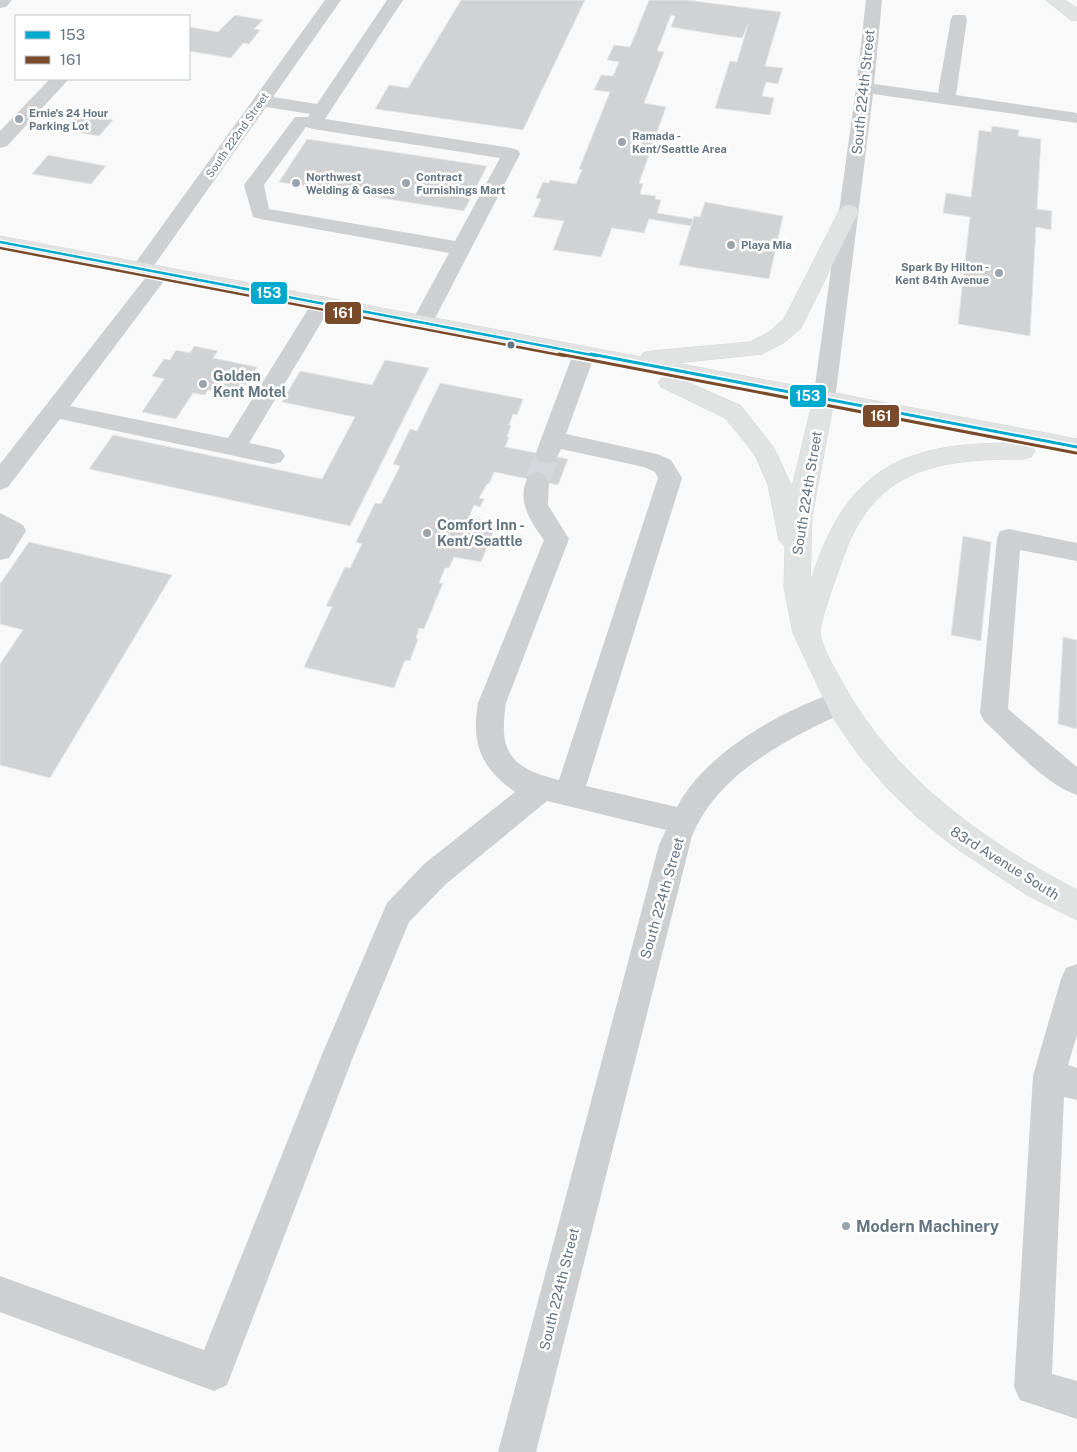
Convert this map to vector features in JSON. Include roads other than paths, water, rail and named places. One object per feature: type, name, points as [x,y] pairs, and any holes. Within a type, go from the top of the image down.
[{"type":"main road","points":[[1054,0],[1077,16]]},
{"type":"main road","points":[[617,360],[754,349],[777,336],[793,323],[849,211]]},
{"type":"main road","points":[[0,242],[1077,447]]},
{"type":"main road","points":[[617,360],[705,397],[733,412],[766,454],[780,485],[796,567]]},
{"type":"main road","name":"South 224th Street","points":[[824,400],[813,441],[799,528],[796,567],[797,588],[806,633],[837,703]]},
{"type":"main road","points":[[806,633],[831,555],[848,519],[864,495],[892,473],[915,462],[943,454],[989,450],[1077,451]]},
{"type":"main road","name":"83rd Avenue South","points":[[837,703],[871,750],[909,793],[951,829],[1048,892],[1077,906]]},
{"type":"street","points":[[0,3],[4,0]]},
{"type":"street","name":"South 222nd Street","points":[[0,481],[54,410],[151,271],[261,101],[333,0]]},
{"type":"street","points":[[395,0],[318,117],[301,122],[254,185],[260,213],[462,249]]},
{"type":"street","name":"South 224th Street","points":[[824,400],[865,88],[874,0]]},
{"type":"street","points":[[946,99],[959,18]]},
{"type":"street","points":[[0,142],[59,80]]},
{"type":"street","points":[[865,88],[1077,118]]},
{"type":"street","points":[[261,101],[318,117],[511,154],[422,323]]},
{"type":"street","points":[[234,448],[322,303]]},
{"type":"street","points":[[0,1294],[214,1372],[339,1052],[398,913],[436,874],[556,791],[670,478],[663,466],[649,460],[550,447],[584,354]]},
{"type":"street","points":[[54,410],[273,456]]},
{"type":"street","points":[[537,481],[534,491],[536,509],[557,539],[492,704],[488,726],[492,750],[507,772],[526,784],[685,822]]},
{"type":"street","points":[[0,522],[14,531],[0,551]]},
{"type":"street","points":[[1077,552],[1009,538],[994,713],[1055,767],[1077,783]]},
{"type":"street","name":"South 224th Street","points":[[517,1452],[674,845],[690,809],[714,780],[742,755],[780,730],[837,703]]},
{"type":"street","points":[[1077,979],[1063,1080],[1033,1386],[1077,1400]]},
{"type":"tunnel","points":[[537,481],[547,455]]},
{"type":"place","name":"Ernie's 24 Hour Parking Lot","points":[[19,119]]},
{"type":"place","name":"Ramada - Kent/Seattle Area","points":[[622,142]]},
{"type":"place","name":"Northwest Welding & Gases","points":[[296,183]]},
{"type":"place","name":"Contract Furnishings Mart","points":[[406,183]]},
{"type":"place","name":"Playa Mia","points":[[731,245]]},
{"type":"place","name":"Spark By Hilton - Kent 84th Avenue","points":[[999,273]]},
{"type":"place","name":"Golden Kent Motel","points":[[203,384]]},
{"type":"place","name":"Comfort Inn - Kent/Seattle","points":[[427,533]]},
{"type":"place","name":"Modern Machinery","points":[[846,1226]]}]
